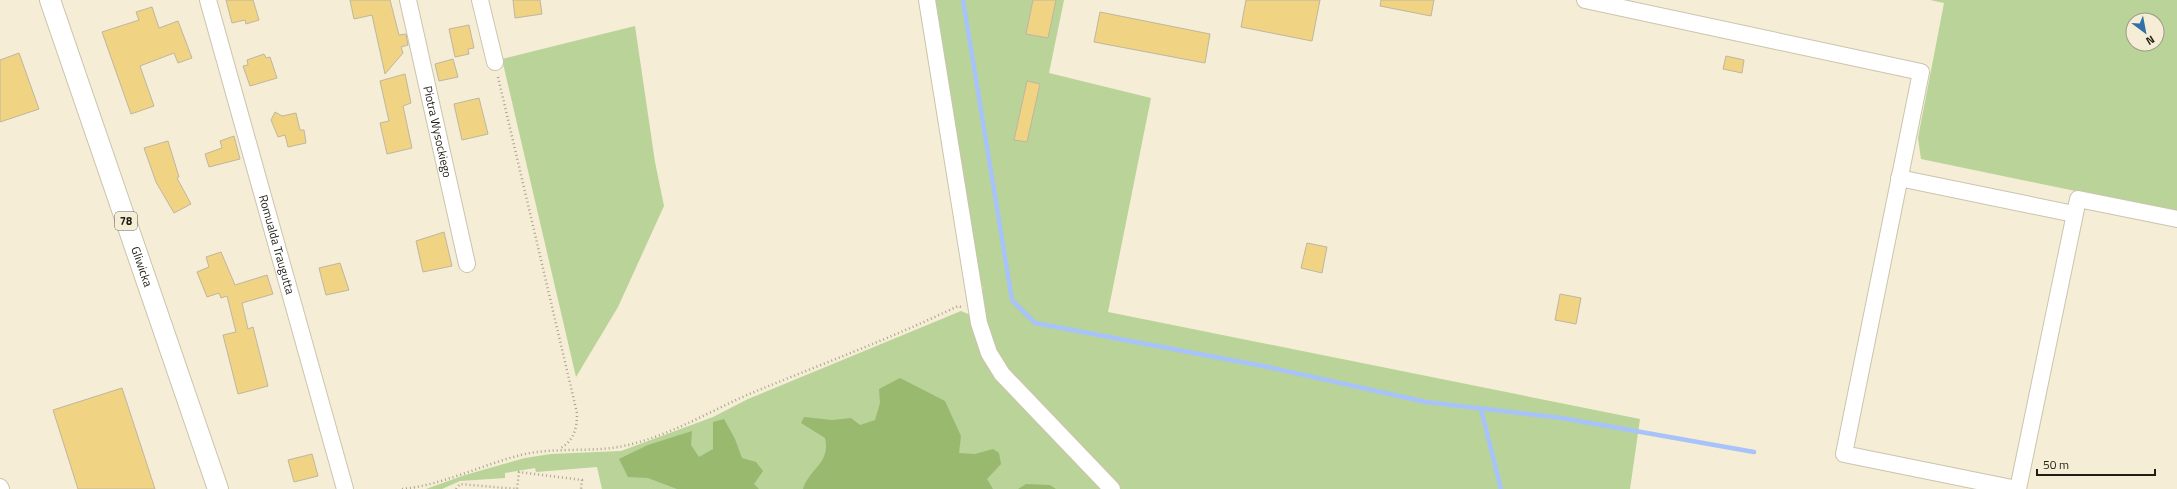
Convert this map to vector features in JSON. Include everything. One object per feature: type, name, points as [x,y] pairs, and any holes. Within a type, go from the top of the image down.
[{"type":"main road","name":"Gliwicka","points":[[50,0],[218,489]]},
{"type":"street","name":"Romualda Traugutta","points":[[208,0],[345,489]]},
{"type":"street","name":"Piotra Wysockiego","points":[[408,0],[467,264]]},
{"type":"street","points":[[480,0],[495,62]]},
{"type":"street","points":[[927,0],[978,317],[989,353],[1002,374],[1112,489]]},
{"type":"street","points":[[1586,0],[1921,72],[1844,454],[2017,489],[2078,199],[2177,219]]},
{"type":"street","points":[[1899,178],[2074,214]]},
{"type":"path","points":[[495,62],[577,412],[576,427],[573,437],[568,444],[558,450]]},
{"type":"path","points":[[402,489],[432,484],[522,455],[558,450],[609,448],[634,444],[804,373],[958,306],[970,310],[978,317]]},
{"type":"path","points":[[456,489],[460,484],[517,489],[519,472],[582,480],[581,489]]},
{"type":"green space","points":[[931,0],[1064,0],[1049,73],[1151,98],[1108,312],[1640,419],[1630,489],[1120,489],[1009,373],[991,346],[979,298],[983,287],[977,279]]},
{"type":"green space","points":[[1930,0],[2177,0],[2177,212],[1921,159],[1918,138],[1944,3]]},
{"type":"green space","points":[[635,26],[655,162],[664,206],[618,307],[576,377],[502,59]]},
{"type":"green space","points":[[961,311],[973,316],[986,357],[1104,489],[602,489],[597,467],[536,472],[535,468],[505,473],[505,478],[460,481],[442,489],[426,489],[465,475],[525,458],[551,454],[621,451],[713,417],[748,399]]},
{"type":"green space","points":[[900,378],[945,401],[961,436],[959,453],[975,454],[993,449],[999,453],[1001,464],[987,479],[993,489],[803,489],[810,476],[823,460],[826,447],[825,438],[801,423],[804,417],[832,420],[851,418],[860,425],[875,420],[880,403],[879,389]]},
{"type":"green space","points":[[724,419],[735,439],[742,458],[756,462],[763,471],[754,484],[759,489],[677,489],[648,478],[628,477],[619,459],[648,445],[692,431],[691,445],[699,457],[713,449],[713,422]]},
{"type":"green space","points":[[1026,484],[1050,485],[1056,489],[1018,489]]},
{"type":"building","points":[[226,0],[253,0],[259,20],[246,24],[245,20],[232,23]]},
{"type":"building","points":[[350,0],[390,0],[399,35],[406,34],[408,45],[401,47],[403,53],[385,74],[372,15],[354,19]]},
{"type":"building","points":[[513,0],[540,0],[542,14],[515,18]]},
{"type":"building","points":[[1033,0],[1056,0],[1048,38],[1026,34]]},
{"type":"building","points":[[1246,0],[1320,0],[1312,41],[1241,27]]},
{"type":"building","points":[[1381,0],[1434,0],[1431,16],[1380,6]]},
{"type":"building","points":[[152,7],[159,28],[178,21],[192,58],[178,63],[174,53],[140,66],[154,106],[131,114],[102,32],[139,20],[136,12]]},
{"type":"building","points":[[1100,12],[1210,34],[1205,63],[1094,42]]},
{"type":"building","points":[[469,25],[474,48],[468,49],[469,54],[455,57],[449,29]]},
{"type":"building","points":[[19,53],[39,109],[0,122],[0,60]]},
{"type":"building","points":[[264,54],[266,58],[270,57],[277,78],[250,86],[243,66],[248,65],[247,60]]},
{"type":"building","points":[[1726,56],[1744,60],[1742,73],[1723,69]]},
{"type":"building","points":[[453,59],[458,77],[439,81],[435,64]]},
{"type":"building","points":[[405,74],[411,103],[403,106],[412,148],[387,154],[380,123],[389,121],[380,81]]},
{"type":"building","points":[[1027,81],[1040,84],[1027,142],[1014,140]]},
{"type":"building","points":[[479,98],[488,134],[462,140],[454,104]]},
{"type":"building","points":[[275,112],[282,116],[296,113],[300,130],[304,130],[306,143],[288,147],[285,135],[278,137],[271,120]]},
{"type":"building","points":[[234,136],[240,159],[209,167],[205,154],[222,148],[220,141]]},
{"type":"building","points":[[168,141],[179,177],[177,178],[191,204],[174,213],[156,182],[144,148]]},
{"type":"building","points":[[444,232],[452,266],[423,272],[416,241]]},
{"type":"building","points":[[1307,243],[1327,247],[1322,273],[1301,268]]},
{"type":"building","points":[[221,252],[235,285],[267,275],[273,294],[242,303],[248,329],[253,327],[268,386],[238,394],[223,335],[236,332],[227,296],[221,298],[219,293],[207,297],[197,272],[209,267],[206,257]]},
{"type":"building","points":[[340,263],[349,290],[326,295],[319,268]]},
{"type":"building","points":[[1560,294],[1581,298],[1576,324],[1555,320]]},
{"type":"building","points":[[122,388],[155,489],[78,489],[53,410]]},
{"type":"building","points":[[312,454],[318,476],[294,482],[288,460]]},
{"type":"waterway","points":[[963,0],[1012,300],[1035,323],[1268,367],[1426,402],[1562,418],[1754,452]]},
{"type":"waterway","points":[[1481,409],[1501,489]]}]
